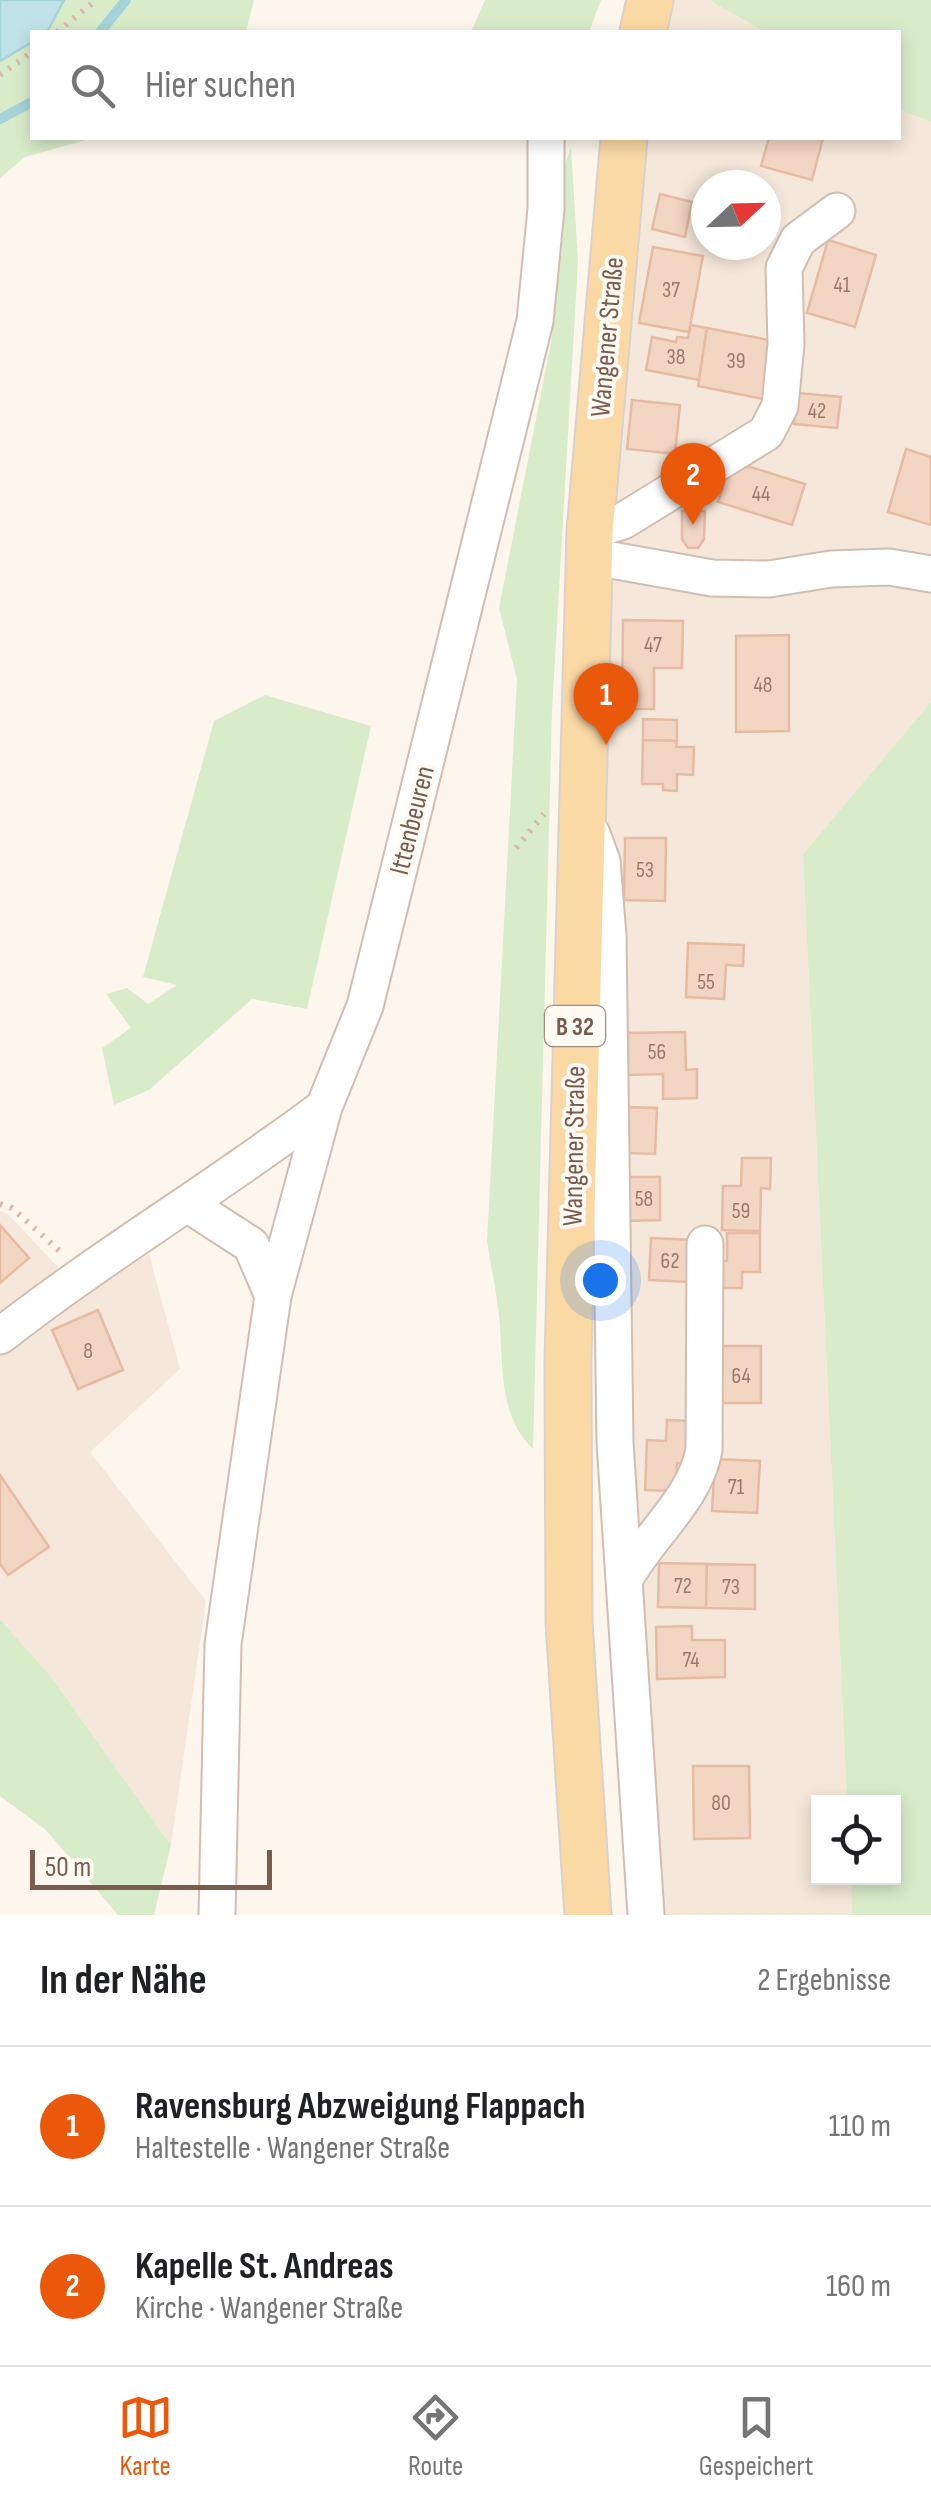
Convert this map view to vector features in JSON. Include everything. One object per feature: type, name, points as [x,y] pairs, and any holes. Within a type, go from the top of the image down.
[{"type":"main road","points":[[643,30],[650,0]]},
{"type":"main road","name":"Wangener Straße","points":[[588,1915],[568,1622],[563,806],[624,140]]},
{"type":"street","name":"Ittenbeuren","points":[[217,1915],[222,1644],[273,1296],[324,1106],[365,1006],[535,321],[546,210],[546,140]]},
{"type":"street","points":[[589,544],[766,433],[780,406],[782,390],[784,268],[798,240],[838,211]]},
{"type":"street","points":[[589,544],[712,578],[769,580],[831,568],[888,566],[931,574]]},
{"type":"street","points":[[563,806],[602,861],[608,936],[615,1443],[646,1915]]},
{"type":"street","points":[[0,1336],[82,1272],[190,1205],[324,1106]]},
{"type":"street","points":[[190,1205],[251,1246],[273,1296]]},
{"type":"street","points":[[626,1577],[642,1548],[699,1478],[704,1450],[705,1244]]},
{"type":"path","points":[[60,30],[96,0]]},
{"type":"path","points":[[0,75],[30,53]]},
{"type":"path","points":[[516,848],[563,806]]},
{"type":"path","points":[[0,1204],[12,1208],[82,1272]]},
{"type":"shaded area","points":[[650,0],[709,0],[762,30],[643,30]]},
{"type":"shaded area","points":[[901,111],[931,122],[931,702],[803,854],[847,1795],[811,1795],[811,1885],[851,1885],[852,1915],[646,1915],[590,531],[624,140],[901,140]]},
{"type":"shaded area","points":[[0,1211],[8,1214],[83,1294],[149,1254],[180,1369],[90,1452],[206,1601],[171,1845],[52,1678],[0,1619]]},
{"type":"green space","points":[[64,0],[254,0],[246,30],[48,30]]},
{"type":"green space","points":[[485,0],[601,0],[590,30],[472,30]]},
{"type":"green space","points":[[709,0],[931,0],[931,122],[901,111],[901,30],[762,30]]},
{"type":"green space","points":[[30,43],[30,140],[86,140],[25,157],[0,178],[0,61]]},
{"type":"green space","points":[[571,147],[578,261],[552,711],[533,1449],[508,1407],[487,1241],[517,679],[499,608],[551,342],[564,226],[563,170]]},
{"type":"green space","points":[[265,695],[371,726],[307,1009],[252,999],[149,1090],[114,1105],[102,1048],[131,1028],[106,994],[127,988],[148,1004],[177,985],[143,977],[214,721]]},
{"type":"green space","points":[[931,702],[931,1915],[852,1915],[851,1885],[901,1885],[901,1795],[847,1795],[803,854]]},
{"type":"green space","points":[[0,1619],[52,1678],[171,1845],[154,1915],[118,1915],[46,1830],[0,1796]]},
{"type":"water","points":[[0,0],[64,0],[48,30],[30,30],[30,43],[0,61]]},
{"type":"building","points":[[768,140],[822,140],[812,180],[761,166]]},
{"type":"building","points":[[660,194],[691,202],[685,237],[652,229]]},
{"type":"building","points":[[828,240],[876,255],[855,327],[807,313]]},
{"type":"building","points":[[653,247],[691,254],[691,260],[702,260],[689,332],[639,323]]},
{"type":"building","points":[[691,325],[707,328],[699,380],[646,370],[652,337],[676,342],[677,337],[688,338]]},
{"type":"building","points":[[707,328],[774,341],[763,399],[698,386]]},
{"type":"building","points":[[797,393],[841,397],[837,428],[794,424]]},
{"type":"building","points":[[632,400],[680,405],[675,454],[627,449]]},
{"type":"building","points":[[906,449],[931,457],[931,525],[888,512]]},
{"type":"building","points":[[731,461],[805,484],[792,525],[718,502]]},
{"type":"building","points":[[682,511],[705,511],[704,539],[698,548],[688,548],[682,539]]},
{"type":"building","points":[[623,620],[683,621],[682,668],[654,668],[654,709],[622,709]]},
{"type":"building","points":[[789,635],[789,731],[736,732],[736,636]]},
{"type":"building","points":[[643,719],[677,720],[677,741],[643,740]]},
{"type":"building","points":[[643,740],[677,741],[676,747],[694,747],[693,775],[677,774],[677,791],[663,790],[663,784],[642,784]]},
{"type":"building","points":[[625,838],[666,838],[665,901],[624,900]]},
{"type":"building","points":[[688,943],[744,945],[743,966],[726,965],[724,999],[686,997]]},
{"type":"building","points":[[685,1032],[686,1070],[697,1069],[697,1098],[663,1099],[663,1074],[628,1075],[628,1033]]},
{"type":"building","points":[[629,1107],[657,1108],[655,1154],[627,1153]]},
{"type":"building","points":[[742,1158],[771,1158],[770,1189],[761,1188],[760,1231],[722,1230],[723,1186],[741,1186]]},
{"type":"building","points":[[627,1177],[660,1177],[660,1220],[628,1221]]},
{"type":"building","points":[[0,1225],[29,1258],[0,1283]]},
{"type":"building","points":[[727,1233],[760,1233],[760,1272],[742,1272],[742,1288],[717,1288],[717,1261],[727,1261]]},
{"type":"building","points":[[651,1238],[692,1240],[690,1282],[649,1280]]},
{"type":"building","points":[[98,1310],[123,1370],[78,1389],[52,1330]]},
{"type":"building","points":[[722,1346],[761,1346],[761,1403],[721,1403]]},
{"type":"building","points":[[667,1420],[695,1421],[694,1464],[677,1463],[676,1491],[645,1490],[647,1440],[666,1441]]},
{"type":"building","points":[[715,1459],[760,1461],[757,1513],[712,1511]]},
{"type":"building","points":[[0,1475],[49,1547],[8,1575],[0,1564]]},
{"type":"building","points":[[659,1563],[707,1564],[706,1608],[658,1607]]},
{"type":"building","points":[[707,1564],[755,1565],[755,1609],[706,1608]]},
{"type":"building","points":[[692,1626],[692,1640],[725,1640],[725,1677],[657,1679],[656,1627]]},
{"type":"building","points":[[693,1766],[749,1766],[750,1838],[694,1839]]},
{"type":"waterway","points":[[102,30],[126,0]]},
{"type":"waterway","points":[[0,119],[30,103]]},
{"type":"place","name":"Kapelle St. Andreas","points":[[693,525]]},
{"type":"place","name":"Ravensburg Abzweigung Flappach","points":[[606,745]]}]
